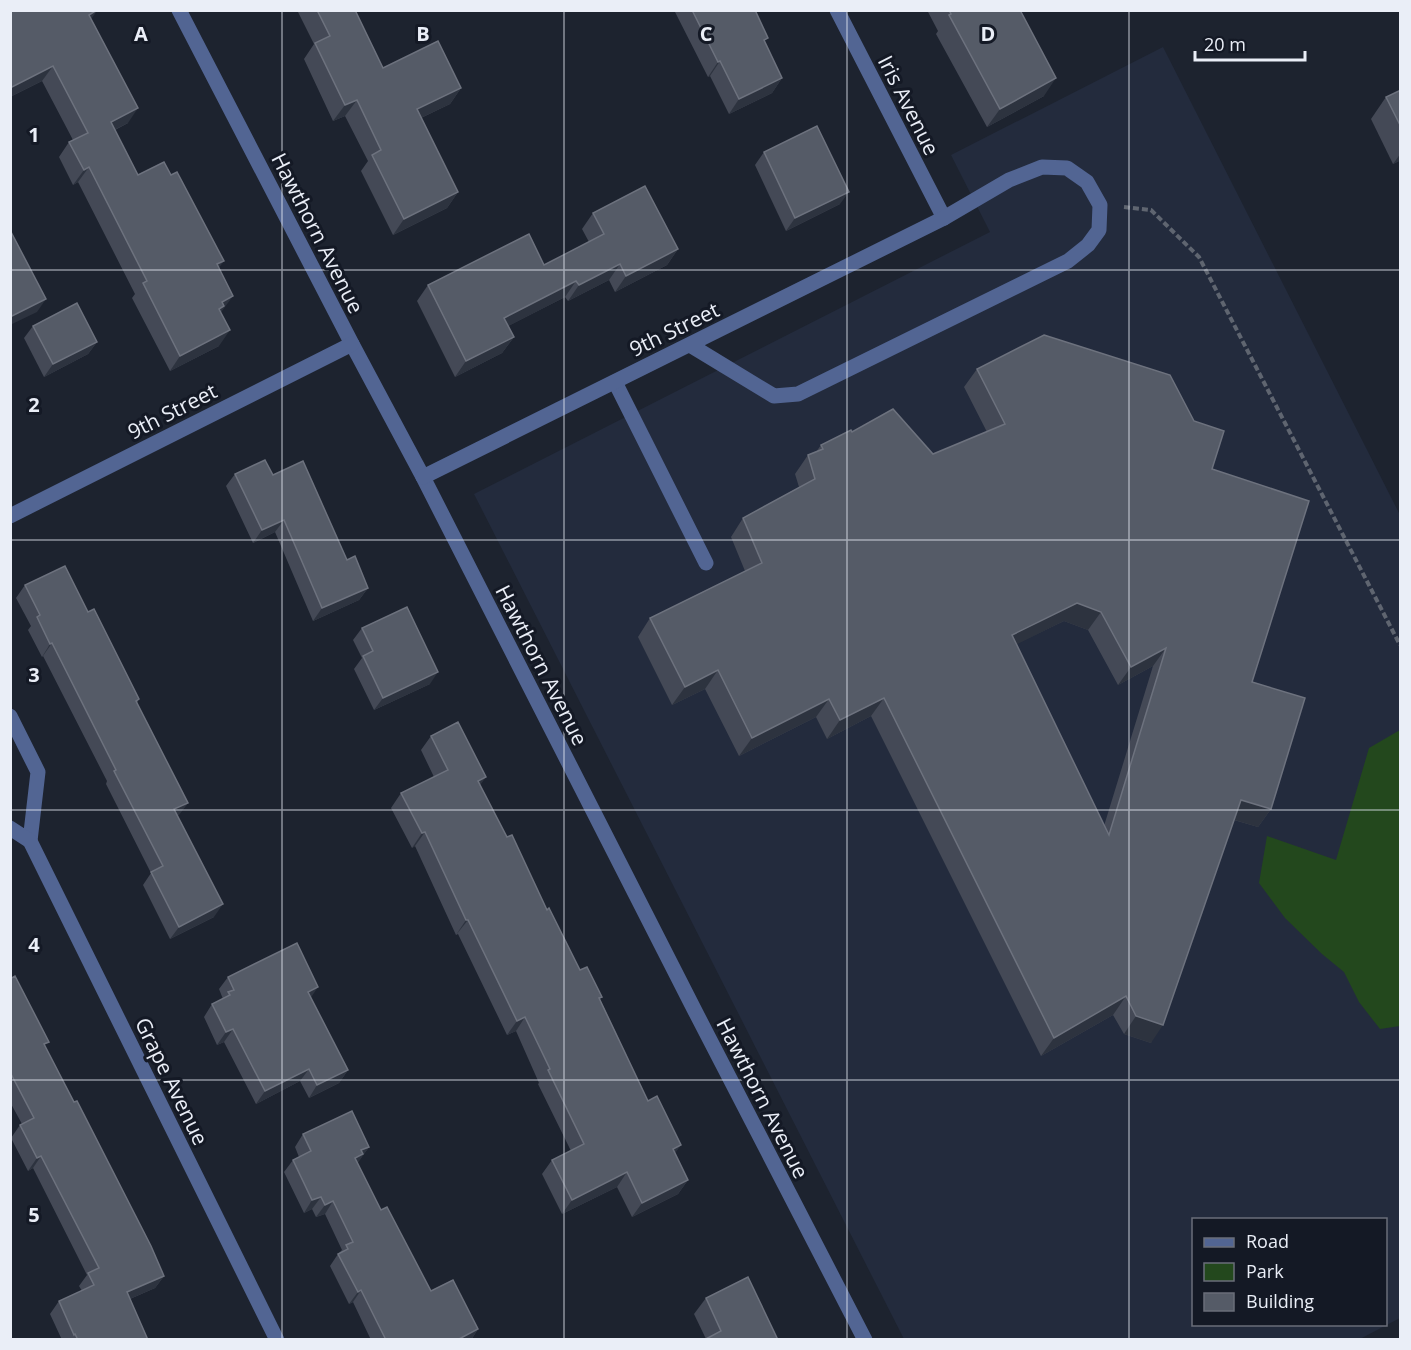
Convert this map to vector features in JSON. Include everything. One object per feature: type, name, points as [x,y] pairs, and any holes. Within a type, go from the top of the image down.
[{"type":"street","name":"Hawthorn Avenue","points":[[179,10],[423,477],[694,1011],[865,1340]]},
{"type":"street","name":"Iris Avenue","points":[[837,10],[944,218]]},
{"type":"street","name":"9th Street","points":[[423,477],[944,218],[1009,180],[1042,166],[1067,168],[1087,182],[1100,205]]},
{"type":"street","points":[[690,345],[774,396],[798,394],[1068,261],[1088,245],[1099,230],[1100,205]]},
{"type":"street","name":"9th Street","points":[[10,516],[352,344]]},
{"type":"street","points":[[615,382],[706,563]]},
{"type":"street","points":[[10,716],[38,772],[30,841],[10,828]]},
{"type":"street","name":"Grape Avenue","points":[[30,841],[277,1340]]},
{"type":"path","points":[[1100,205],[1151,210],[1199,256],[1401,645]]},
{"type":"shaded area","points":[[1163,47],[1400,515],[1400,1318],[1387,1325],[1387,1218],[1192,1218],[1192,1326],[1385,1326],[1358,1340],[904,1339],[474,494],[990,232],[951,155]]},
{"type":"green space","points":[[1400,730],[1400,1026],[1380,1029],[1359,1002],[1344,972],[1285,918],[1259,883],[1267,836],[1336,860],[1369,748]]},
{"type":"building","points":[[10,10],[97,10],[89,15],[138,108],[111,122],[138,175],[164,162],[171,175],[177,172],[224,261],[217,264],[233,296],[222,302],[224,306],[219,309],[230,330],[180,356],[143,283],[147,281],[89,167],[84,170],[69,142],[88,133],[53,66],[10,88]]},
{"type":"building","points":[[317,10],[355,10],[383,68],[438,41],[461,88],[417,109],[458,192],[404,219],[372,155],[381,150],[357,100],[345,105],[315,43],[330,36]]},
{"type":"building","points":[[692,10],[755,10],[768,38],[764,40],[782,78],[739,99]]},
{"type":"building","points":[[949,10],[1020,10],[1056,78],[1000,109],[949,15],[951,14]]},
{"type":"building","points":[[1401,90],[1401,127],[1386,97]]},
{"type":"building","points":[[817,126],[849,192],[795,218],[764,152]]},
{"type":"building","points":[[645,186],[678,249],[626,276],[620,264],[579,285],[576,281],[504,318],[514,337],[466,361],[428,285],[529,234],[544,265],[604,234],[593,213]]},
{"type":"building","points":[[10,230],[46,299],[10,317]]},
{"type":"building","points":[[77,303],[97,342],[53,364],[33,326]]},
{"type":"building","points":[[1044,335],[1170,375],[1194,421],[1224,431],[1212,469],[1309,501],[1252,682],[1305,698],[1271,809],[1241,800],[1163,1025],[1136,1016],[1126,996],[1054,1038],[884,698],[840,720],[829,699],[752,738],[718,670],[685,687],[650,618],[762,563],[743,518],[815,479],[808,455],[823,449],[821,445],[851,430],[852,432],[893,409],[933,454],[1005,424],[977,369]],"holes":[[[1077,603],[1101,612],[1131,667],[1166,648],[1109,835],[1012,635]]]},
{"type":"building","points":[[265,460],[273,475],[303,461],[347,560],[355,556],[368,588],[322,608],[284,520],[262,530],[235,474]]},
{"type":"building","points":[[65,566],[88,612],[94,609],[139,699],[136,701],[188,803],[174,809],[223,904],[179,927],[151,872],[163,866],[52,643],[50,644],[37,617],[40,615],[25,585]]},
{"type":"building","points":[[407,607],[438,672],[383,698],[363,656],[373,651],[362,628]]},
{"type":"building","points":[[458,722],[486,777],[478,781],[507,837],[512,835],[547,910],[549,908],[580,970],[587,967],[602,997],[599,998],[648,1101],[657,1096],[681,1145],[673,1149],[688,1180],[642,1203],[627,1172],[572,1200],[552,1160],[584,1144],[525,1017],[517,1021],[425,832],[422,833],[401,793],[448,770],[431,736]]},
{"type":"building","points":[[297,943],[318,987],[308,992],[348,1070],[317,1085],[309,1069],[265,1091],[233,1029],[226,1032],[212,1004],[230,995],[228,992],[234,990],[228,977]]},
{"type":"building","points":[[15,976],[49,1042],[44,1044],[74,1102],[77,1101],[164,1276],[127,1292],[148,1340],[78,1340],[59,1301],[94,1285],[88,1273],[99,1268],[41,1156],[37,1158],[20,1125],[34,1118],[10,1072],[10,979]]},
{"type":"building","points":[[352,1111],[369,1147],[361,1150],[363,1154],[355,1158],[381,1210],[387,1207],[431,1291],[453,1280],[478,1329],[460,1340],[386,1340],[361,1290],[358,1292],[338,1254],[348,1249],[346,1245],[353,1242],[333,1201],[325,1205],[321,1197],[312,1200],[293,1160],[311,1151],[303,1134]]},
{"type":"building","points":[[748,1277],[778,1340],[704,1340],[721,1331],[706,1298]]}]
